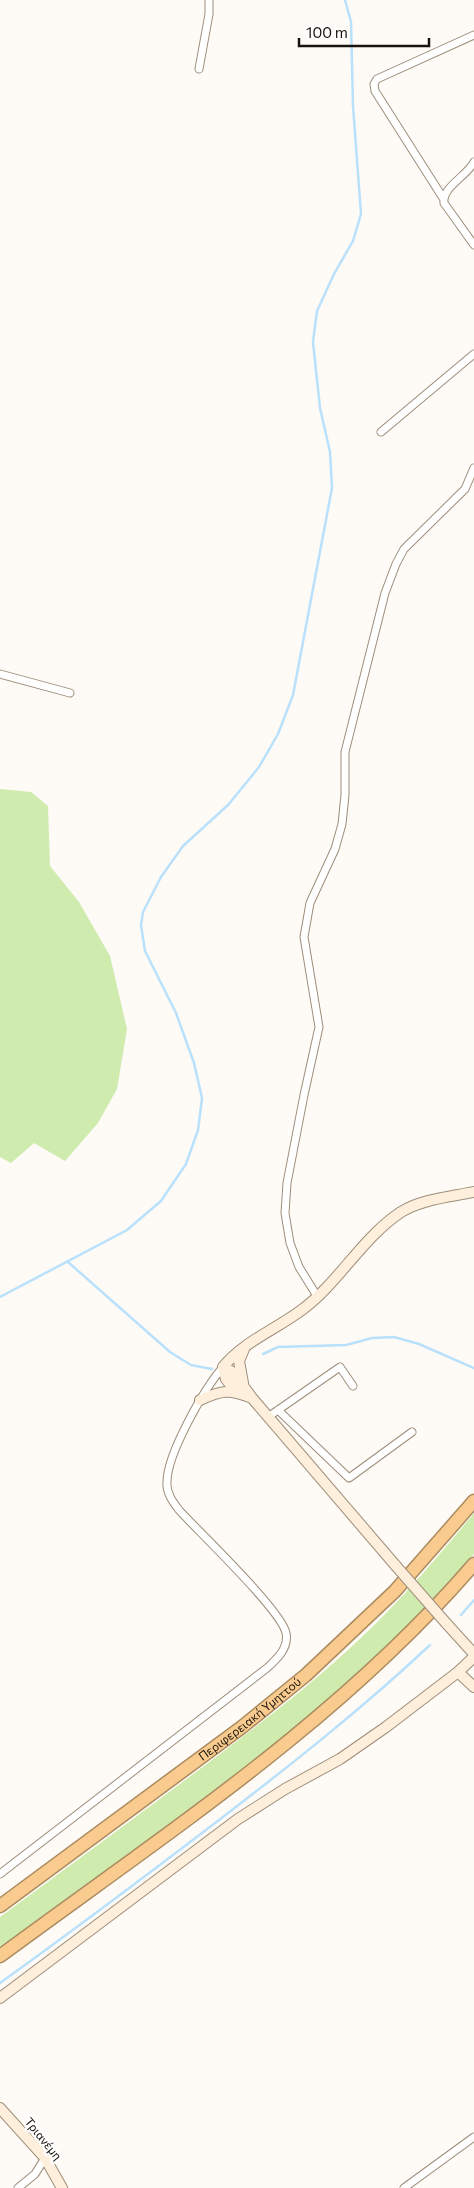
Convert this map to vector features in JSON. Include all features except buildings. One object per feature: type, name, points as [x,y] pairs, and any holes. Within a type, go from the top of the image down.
[{"type":"highway","name":"Περιφερειακή Υμηττού","points":[[0,1906],[242,1727],[306,1675],[395,1591],[474,1501]]},
{"type":"highway","points":[[0,1956],[234,1784],[337,1702],[400,1643],[474,1564]]},
{"type":"street","points":[[199,69],[209,0]]},
{"type":"street","points":[[474,35],[385,75],[377,79],[374,84],[375,92],[443,198],[444,204],[474,245]]},
{"type":"street","points":[[443,198],[446,192],[466,174],[474,162]]},
{"type":"street","points":[[381,432],[474,354]]},
{"type":"street","points":[[317,1296],[299,1267],[290,1243],[285,1213],[289,1173],[319,1027],[304,937],[310,902],[335,849],[342,824],[346,745],[385,593],[404,549],[465,489],[474,468]]},
{"type":"street","points":[[0,674],[70,693]]},
{"type":"street","points":[[0,1874],[267,1668],[276,1660],[285,1647],[286,1632],[274,1612],[179,1510],[168,1493],[166,1484],[168,1472],[185,1429],[200,1400],[223,1367],[244,1348],[304,1309],[377,1231],[402,1212],[424,1202],[474,1192]]},
{"type":"street","points":[[239,1388],[239,1361],[244,1348]]},
{"type":"street","points":[[0,1998],[238,1819],[285,1788],[340,1759],[458,1672],[472,1652],[252,1398],[239,1388],[234,1373],[223,1367]]},
{"type":"street","points":[[268,1417],[340,1367],[353,1386]]},
{"type":"street","points":[[200,1400],[215,1393],[239,1388]]},
{"type":"street","points":[[278,1410],[349,1478],[412,1432]]},
{"type":"street","points":[[458,1672],[474,1687]]},
{"type":"street","name":"Τριανέμη","points":[[0,2108],[45,2158],[62,2188]]},
{"type":"street","points":[[404,2188],[474,2137]]},
{"type":"street","points":[[18,2188],[35,2174],[45,2158]]},
{"type":"green space","points":[[0,789],[31,792],[48,806],[50,866],[79,902],[110,956],[127,1029],[117,1089],[98,1123],[65,1161],[34,1143],[11,1163],[0,1157]]},
{"type":"green space","points":[[474,1513],[474,1554],[419,1614],[362,1670],[243,1769],[0,1947],[0,1917],[212,1760],[329,1667],[398,1601]]},
{"type":"waterway","points":[[0,1297],[127,1230],[161,1201],[186,1164],[198,1130],[202,1098],[194,1063],[176,1013],[145,951],[141,925],[143,912],[161,877],[183,846],[228,805],[259,767],[278,734],[293,695],[332,488],[330,452],[320,408],[313,342],[317,311],[334,274],[353,241],[361,214],[353,106],[351,22],[345,0]]},
{"type":"waterway","points":[[68,1262],[170,1352],[191,1365],[212,1369]]},
{"type":"waterway","points":[[263,1354],[278,1347],[346,1345],[372,1338],[394,1337],[419,1344],[474,1368]]},
{"type":"waterway","points":[[461,1615],[474,1600]]},
{"type":"waterway","points":[[0,1983],[138,1882],[273,1778],[353,1713],[430,1645]]}]
